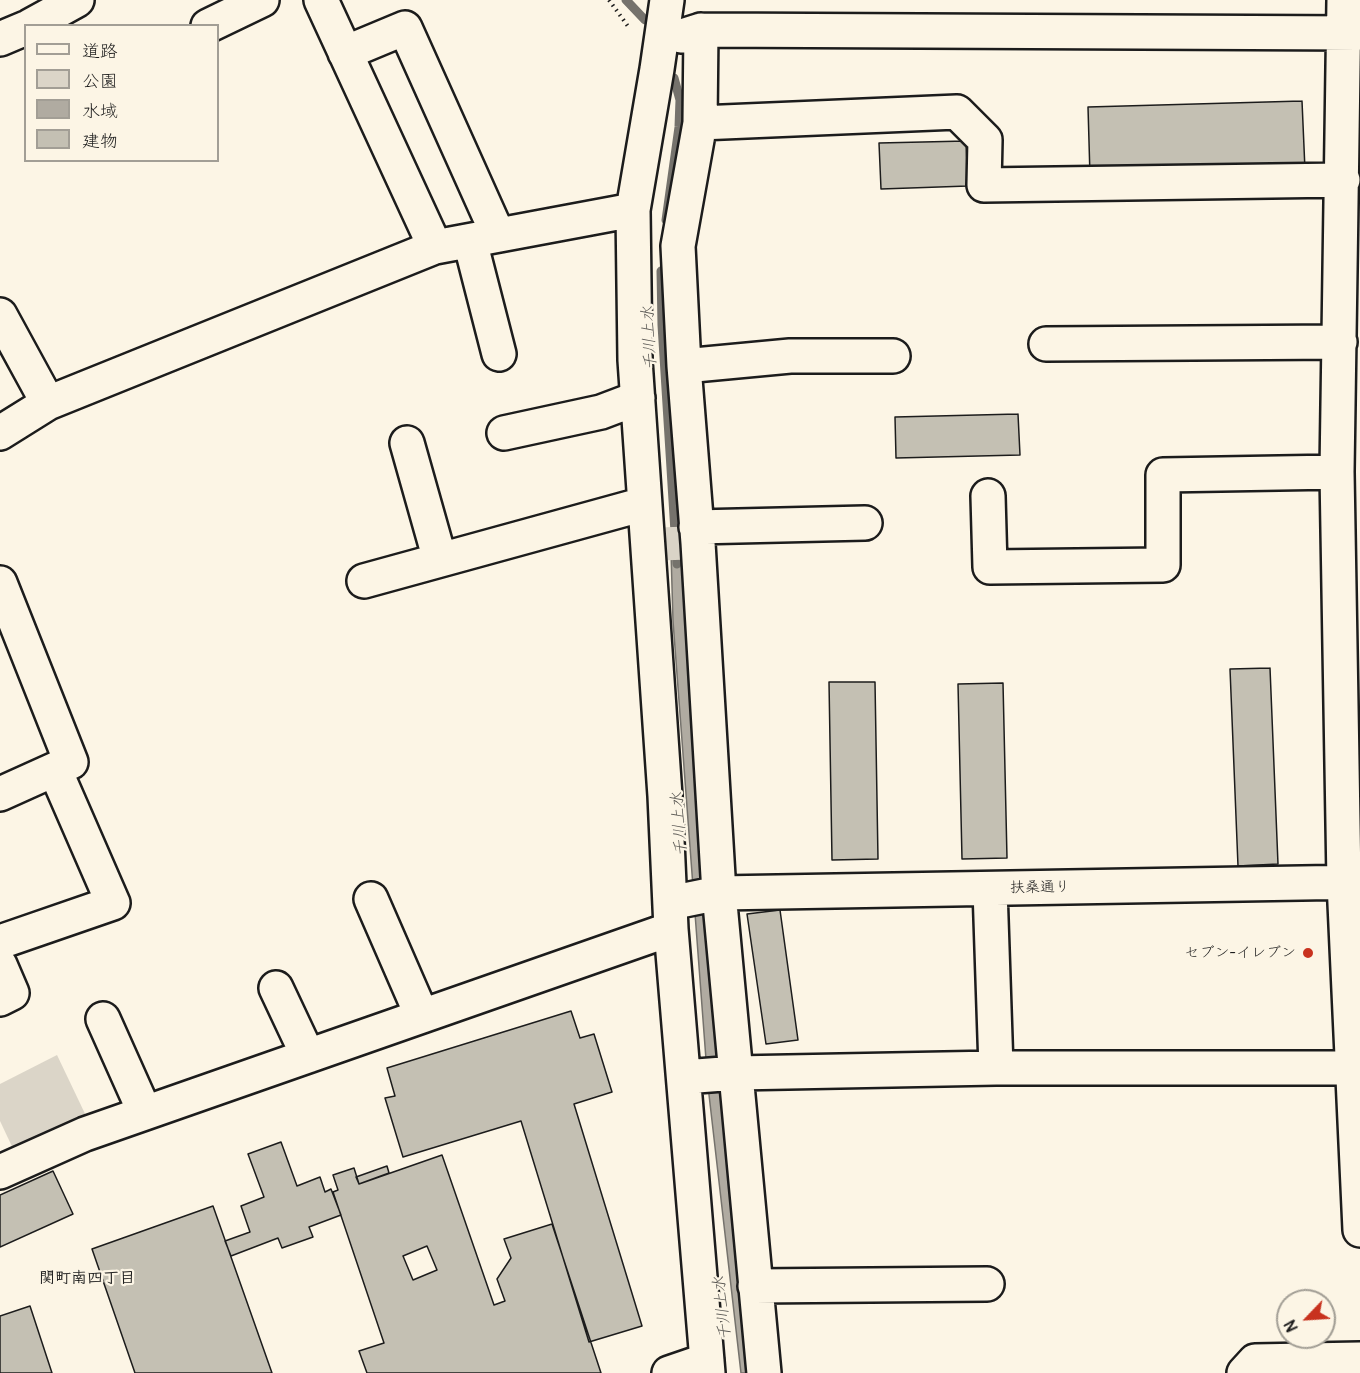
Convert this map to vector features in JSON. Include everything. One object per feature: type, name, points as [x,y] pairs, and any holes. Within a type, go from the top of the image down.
[{"type":"street","points":[[38,24],[77,0]]},
{"type":"street","points":[[212,24],[262,0]]},
{"type":"street","points":[[321,0],[435,247]]},
{"type":"street","points":[[667,0],[633,210],[635,360],[644,504],[678,540],[690,904],[689,1076],[707,1367],[669,1373]]},
{"type":"street","points":[[1344,0],[1351,33],[1343,180],[1340,342],[1349,405],[1337,472],[1350,562],[1353,1068],[1360,1230]]},
{"type":"street","points":[[345,53],[405,28],[484,238],[499,354]]},
{"type":"street","points":[[0,39],[24,30]]},
{"type":"street","points":[[662,41],[701,30],[1351,33]]},
{"type":"street","points":[[701,30],[699,123],[678,246],[684,366],[665,796],[690,904],[734,1073],[764,1373]]},
{"type":"street","points":[[699,123],[957,112],[985,140],[984,184],[1343,180]]},
{"type":"street","points":[[0,433],[48,403],[435,247],[633,210]]},
{"type":"street","points":[[633,260],[679,258]]},
{"type":"street","points":[[0,315],[48,403]]},
{"type":"street","points":[[1046,344],[1340,342]]},
{"type":"street","points":[[684,366],[790,356],[893,356]]},
{"type":"street","points":[[504,433],[601,412],[638,398]]},
{"type":"street","points":[[408,443],[440,560]]},
{"type":"street","points":[[988,496],[990,567],[1163,565],[1163,475],[1337,472]]},
{"type":"street","points":[[364,581],[644,504]]},
{"type":"street","points":[[678,540],[865,523]]},
{"type":"street","points":[[0,583],[71,762],[0,794]]},
{"type":"street","points":[[0,942],[113,903],[54,770]]},
{"type":"street","name":"扶桑通り","points":[[0,1172],[85,1134],[422,1016],[690,904],[990,889],[1352,882]]},
{"type":"street","points":[[990,889],[996,1068]]},
{"type":"street","points":[[371,899],[422,1016]]},
{"type":"street","points":[[0,965],[12,993],[0,999]]},
{"type":"street","points":[[276,988],[308,1056]]},
{"type":"street","points":[[103,1018],[145,1113]]},
{"type":"street","points":[[689,1076],[734,1073],[996,1068],[1353,1068]]},
{"type":"street","points":[[755,1286],[987,1284]]},
{"type":"street","points":[[1244,1373],[1254,1360],[1360,1359]]},
{"type":"green space","points":[[57,1055],[88,1120],[16,1155],[0,1121],[0,1084]]},
{"type":"water","points":[[671,552],[683,553],[704,885],[720,1083],[752,1373],[741,1373],[708,1086],[673,621]]},
{"type":"building","points":[[1302,101],[1305,170],[1090,176],[1088,107]]},
{"type":"building","points":[[966,141],[968,186],[881,189],[879,143]]},
{"type":"building","points":[[1018,414],[1020,455],[896,458],[895,417]]},
{"type":"building","points":[[1270,668],[1278,864],[1238,866],[1230,669]]},
{"type":"building","points":[[829,682],[875,682],[878,859],[832,860]]},
{"type":"building","points":[[1003,683],[1007,858],[962,859],[958,684]]},
{"type":"building","points":[[780,910],[798,1040],[766,1044],[747,914]]},
{"type":"building","points":[[571,1011],[580,1038],[594,1034],[612,1092],[574,1104],[642,1326],[589,1342],[521,1121],[403,1157],[385,1098],[395,1096],[387,1068]]},
{"type":"building","points":[[281,1142],[297,1186],[320,1177],[325,1192],[331,1189],[341,1215],[309,1227],[313,1237],[282,1248],[278,1238],[231,1256],[225,1241],[250,1232],[241,1206],[264,1197],[248,1154]]},
{"type":"building","points":[[442,1155],[494,1305],[505,1301],[497,1279],[511,1258],[504,1239],[552,1224],[601,1373],[367,1373],[359,1351],[384,1343],[333,1192],[338,1190],[333,1175],[354,1168],[359,1184]],"holes":[[[427,1246],[437,1270],[413,1280],[403,1256]]]},
{"type":"building","points":[[387,1166],[389,1173],[359,1184],[356,1177]]},
{"type":"building","points":[[53,1171],[73,1214],[0,1247],[0,1195]]},
{"type":"building","points":[[213,1206],[272,1373],[135,1373],[92,1249]]},
{"type":"building","points":[[30,1306],[52,1373],[0,1373],[0,1316]]},
{"type":"waterway","name":"千川上水","points":[[626,0],[645,20]]},
{"type":"waterway","name":"千川上水","points":[[666,220],[679,127],[680,100],[674,78]]},
{"type":"waterway","name":"千川上水","points":[[661,271],[662,325],[677,564]]},
{"type":"tunnel","points":[[660,544],[688,543]]},
{"type":"place","name":"セブン-イレブン","points":[[1308,953]]},
{"type":"district","name":"関町南四丁目","points":[[87,1279]]}]
